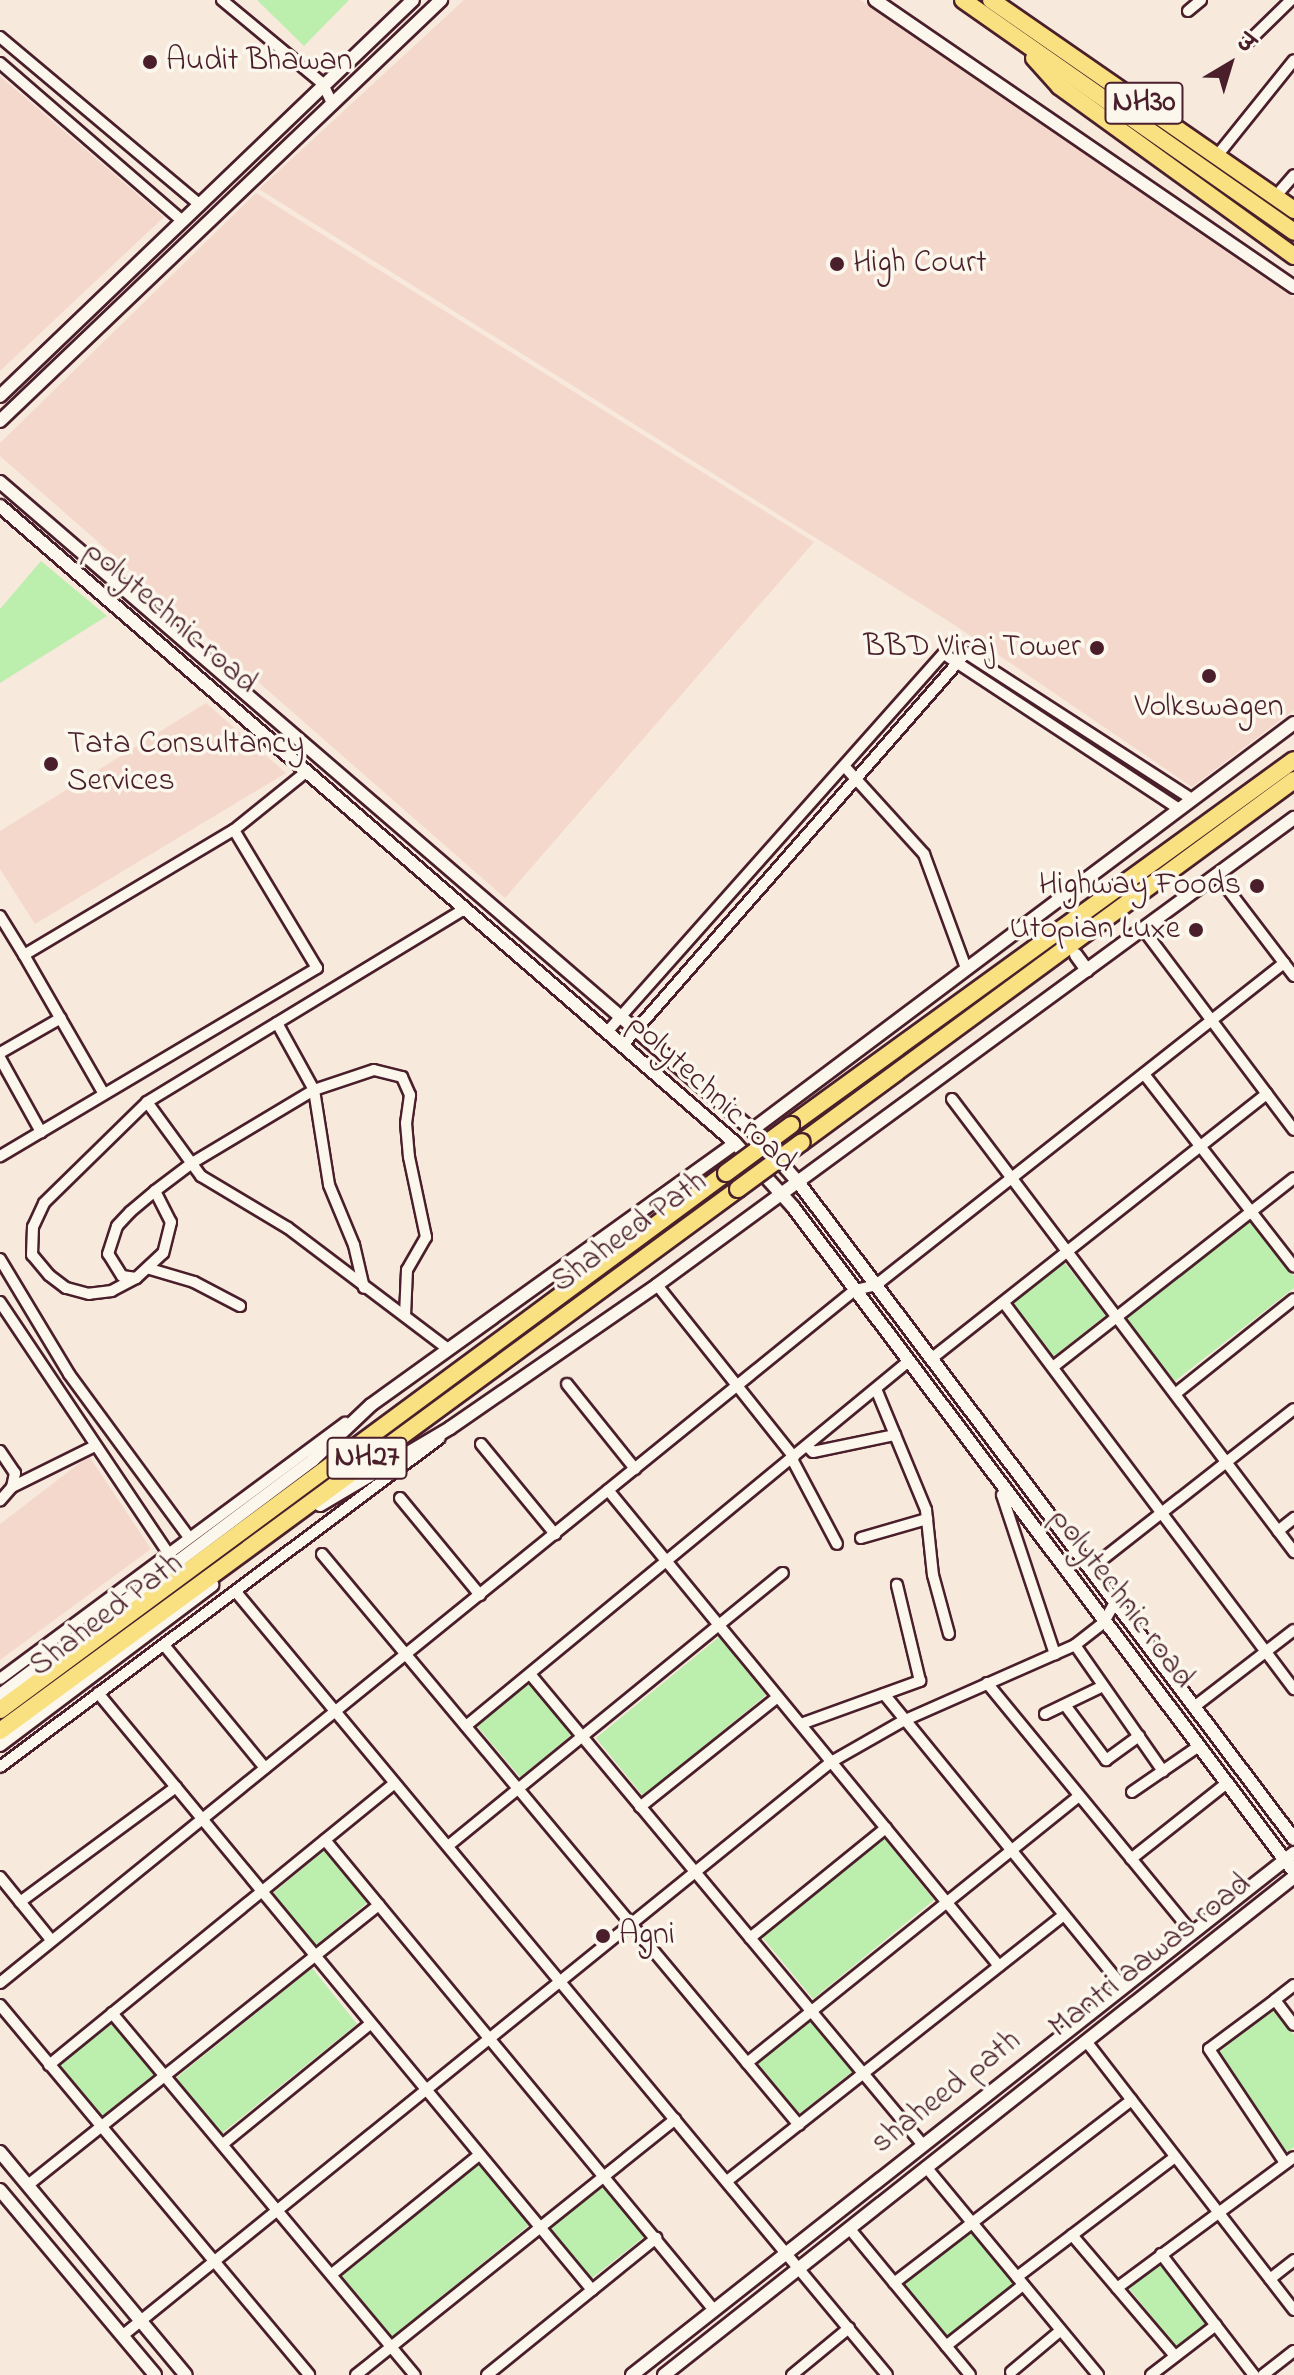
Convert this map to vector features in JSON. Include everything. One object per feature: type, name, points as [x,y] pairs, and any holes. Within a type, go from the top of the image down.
[{"type":"highway","name":"NH30","points":[[963,0],[1018,38],[1059,86],[1294,256]]},
{"type":"highway","name":"NH30","points":[[991,0],[1294,210]]},
{"type":"highway","points":[[1018,38],[1294,232]]},
{"type":"highway","name":"Shaheed Path","points":[[0,1710],[286,1488],[1294,760]]},
{"type":"highway","name":"Shaheed Path","points":[[0,1731],[248,1552],[1294,780]]},
{"type":"street","points":[[222,0],[323,84],[331,101]]},
{"type":"street","points":[[0,396],[413,0]]},
{"type":"street","points":[[0,421],[331,101],[441,0]]},
{"type":"street","points":[[875,0],[1294,287]]},
{"type":"street","points":[[1188,11],[1201,0]]},
{"type":"street","points":[[1249,41],[1293,0]]},
{"type":"street","points":[[0,37],[198,203]]},
{"type":"street","points":[[1216,157],[1294,60]]},
{"type":"street","points":[[0,63],[181,220]]},
{"type":"street","points":[[1275,197],[1294,175]]},
{"type":"street","points":[[0,482],[752,1130],[798,1182],[1294,1839]]},
{"type":"street","name":"polytechnic road","points":[[0,506],[735,1143],[781,1194],[1227,1783],[1289,1856],[1294,1874]]},
{"type":"street","points":[[607,1032],[846,768],[952,644],[1192,799]]},
{"type":"street","points":[[622,1046],[966,653]]},
{"type":"street","points":[[944,654],[1179,809]]},
{"type":"street","points":[[752,1130],[1294,723]]},
{"type":"street","points":[[846,768],[924,854],[966,968]]},
{"type":"street","points":[[24,955],[234,830],[307,771]]},
{"type":"street","points":[[0,1767],[345,1512],[450,1428],[657,1285],[1294,818]]},
{"type":"street","points":[[0,1156],[317,968],[234,830]]},
{"type":"street","points":[[1217,875],[1294,976]]},
{"type":"street","points":[[155,1191],[171,1222],[163,1253],[150,1269],[112,1291],[89,1294],[66,1288],[32,1255],[33,1227],[61,1184],[147,1102],[465,909]]},
{"type":"street","points":[[1043,911],[1052,922]]},
{"type":"street","points":[[0,916],[104,1094]]},
{"type":"street","points":[[492,933],[506,916]]},
{"type":"street","points":[[1143,929],[1294,1130]]},
{"type":"street","points":[[1076,955],[1087,970]]},
{"type":"street","points":[[0,1983],[855,1290],[876,1285],[1284,963]]},
{"type":"street","points":[[41,1132],[0,1056],[61,1018]]},
{"type":"street","points":[[277,1023],[314,1090],[329,1185],[354,1245],[364,1290]]},
{"type":"street","points":[[136,1278],[113,1268],[108,1254],[112,1235],[155,1191],[192,1163],[314,1090],[374,1070],[402,1077],[408,1084],[409,1157],[426,1237],[407,1270],[405,1315]]},
{"type":"street","points":[[1144,1074],[1294,1267]]},
{"type":"street","points":[[931,1359],[1267,1094]]},
{"type":"street","points":[[952,1099],[1294,1552]]},
{"type":"street","points":[[147,1102],[201,1176],[288,1228],[364,1290],[405,1315],[448,1349]]},
{"type":"street","points":[[0,1679],[167,1551],[448,1349],[554,1280],[735,1143]]},
{"type":"street","points":[[1053,1367],[1294,1178]]},
{"type":"street","points":[[0,1259],[69,1374],[188,1536]]},
{"type":"street","points":[[150,1269],[194,1282],[240,1306]]},
{"type":"street","points":[[657,1285],[793,1458],[837,1544]]},
{"type":"street","points":[[1175,1394],[1294,1299]]},
{"type":"street","points":[[0,1302],[167,1551]]},
{"type":"street","points":[[1004,1303],[1294,1689]]},
{"type":"street","points":[[579,1315],[590,1331]]},
{"type":"street","points":[[466,1726],[668,1563],[909,1361]]},
{"type":"street","points":[[567,1384],[635,1469]]},
{"type":"street","points":[[876,1389],[927,1519],[933,1575],[949,1634]]},
{"type":"street","points":[[0,1695],[286,1488],[371,1405]]},
{"type":"street","points":[[1090,1569],[1294,1409]]},
{"type":"street","points":[[0,1745],[248,1552],[332,1497],[450,1428]]},
{"type":"street","points":[[807,1446],[813,1452],[895,1435]]},
{"type":"street","points":[[481,1444],[555,1534]]},
{"type":"street","points":[[0,1501],[12,1487],[95,1446]]},
{"type":"street","points":[[0,1451],[15,1473],[12,1487]]},
{"type":"street","points":[[608,1490],[999,1966]]},
{"type":"street","points":[[1008,1491],[1002,1495],[1055,1654]]},
{"type":"street","points":[[332,1497],[345,1512]]},
{"type":"street","points":[[400,1498],[480,1595]]},
{"type":"street","points":[[1278,1531],[1294,1518]]},
{"type":"street","points":[[861,1538],[927,1519]]},
{"type":"street","points":[[322,1554],[799,2125]]},
{"type":"street","points":[[448,1846],[783,1573]]},
{"type":"street","points":[[801,1724],[920,1681],[897,1585]]},
{"type":"street","points":[[236,1592],[887,2375]]},
{"type":"street","points":[[122,2336],[831,1762],[903,1721],[1075,1645],[1104,1622],[1115,1602]]},
{"type":"street","points":[[1194,1707],[1294,1630]]},
{"type":"street","points":[[164,1645],[265,1768]]},
{"type":"street","points":[[1075,1645],[1163,1771]]},
{"type":"street","points":[[530,1674],[923,2145]]},
{"type":"street","points":[[987,1683],[1192,1933]]},
{"type":"street","points":[[1045,1714],[1103,1686]]},
{"type":"street","points":[[98,1693],[592,2290]]},
{"type":"street","points":[[884,1694],[1008,1851],[1123,1987]]},
{"type":"street","points":[[640,1807],[778,1697]]},
{"type":"street","points":[[1065,1705],[1106,1760],[1139,1736]]},
{"type":"street","points":[[1132,1792],[1199,1746]]},
{"type":"street","points":[[49,2065],[395,1783]]},
{"type":"street","points":[[1131,1859],[1227,1783]]},
{"type":"street","points":[[20,1902],[176,1787]]},
{"type":"street","points":[[747,2063],[1079,1796]]},
{"type":"street","points":[[750,1938],[886,1828]]},
{"type":"street","points":[[325,1840],[714,2310]]},
{"type":"street","name":"shaheed path","points":[[632,2375],[1289,1856]]},
{"type":"street","name":"Mantri aawas road","points":[[664,2375],[1294,1874]]},
{"type":"street","points":[[0,1877],[52,1941]]},
{"type":"street","points":[[28,2185],[379,1905]]},
{"type":"street","points":[[727,2181],[1062,1916]]},
{"type":"street","points":[[1117,2288],[1290,2160],[1209,2049],[1294,1985]]},
{"type":"street","points":[[1275,2000],[1294,2025]]},
{"type":"street","points":[[0,2005],[309,2375]]},
{"type":"street","points":[[112,2013],[415,2375]]},
{"type":"street","points":[[223,2144],[370,2024]]},
{"type":"street","points":[[1086,2041],[1294,2310]]},
{"type":"street","points":[[894,2283],[1132,2100]]},
{"type":"street","points":[[356,2375],[675,2119]]},
{"type":"street","points":[[0,2152],[186,2375]]},
{"type":"street","points":[[332,2274],[479,2155]]},
{"type":"street","points":[[946,2346],[1072,2235],[1175,2157]]},
{"type":"street","points":[[926,2167],[1098,2375]]},
{"type":"street","points":[[0,2190],[155,2375]]},
{"type":"street","points":[[849,2228],[970,2375]]},
{"type":"street","points":[[1072,2235],[1175,2356]]},
{"type":"street","points":[[487,2375],[656,2238]]},
{"type":"street","points":[[1161,2254],[1254,2375]]},
{"type":"street","points":[[1270,2279],[1294,2260]]},
{"type":"street","points":[[1151,2375],[1216,2325]]},
{"type":"street","points":[[792,2375],[849,2328]]},
{"type":"street","points":[[1011,2374],[1061,2330]]},
{"type":"street","points":[[1263,2375],[1294,2351]]},
{"type":"shaded area","points":[[464,0],[860,0],[1294,298],[1294,710],[1192,787],[953,624],[259,189]]},
{"type":"shaded area","points":[[0,76],[164,217],[0,371]]},
{"type":"shaded area","points":[[256,193],[814,542],[505,898],[0,456],[0,443]]},
{"type":"shaded area","points":[[206,703],[286,773],[35,924],[0,869],[0,831]]},
{"type":"shaded area","points":[[89,1456],[151,1549],[0,1660],[0,1524]]},
{"type":"green space","points":[[257,0],[349,0],[304,46]]},
{"type":"green space","points":[[41,561],[107,616],[0,683],[0,609]]},
{"type":"green space","points":[[1251,1221],[1294,1276],[1294,1288],[1175,1381],[1126,1319]]},
{"type":"green space","points":[[1064,1262],[1106,1315],[1053,1357],[1011,1303]]},
{"type":"green space","points":[[719,1637],[766,1695],[643,1796],[596,1738]]},
{"type":"green space","points":[[530,1682],[573,1734],[520,1777],[477,1726]]},
{"type":"green space","points":[[884,1838],[934,1900],[813,1999],[762,1937]]},
{"type":"green space","points":[[325,1850],[368,1902],[315,1946],[272,1894]]},
{"type":"green space","points":[[312,1968],[357,2024],[221,2134],[176,2078]]},
{"type":"green space","points":[[1274,2009],[1294,2035],[1294,2147],[1287,2152],[1219,2052]]},
{"type":"green space","points":[[811,2019],[853,2071],[799,2114],[757,2063]]},
{"type":"green space","points":[[113,2023],[154,2074],[100,2118],[58,2066]]},
{"type":"green space","points":[[479,2164],[529,2225],[392,2337],[342,2276]]},
{"type":"green space","points":[[604,2184],[645,2236],[591,2279],[549,2228]]},
{"type":"green space","points":[[972,2231],[1015,2285],[946,2339],[903,2285]]},
{"type":"green space","points":[[1158,2263],[1207,2323],[1176,2347],[1128,2287]]},
{"type":"tunnel","points":[[1052,922],[1074,952]]},
{"type":"place","name":"Audit Bhawan","points":[[150,62]]},
{"type":"place","name":"High Court","points":[[837,264]]},
{"type":"place","name":"BBD Viraj Tower","points":[[1097,648]]},
{"type":"place","name":"Volkswagen","points":[[1209,676]]},
{"type":"place","name":"Tata Consultancy Services","points":[[51,764]]},
{"type":"place","name":"Highway Foods","points":[[1257,886]]},
{"type":"place","name":"Utopian Luxe","points":[[1196,930]]},
{"type":"place","name":"Agni","points":[[603,1936]]}]
